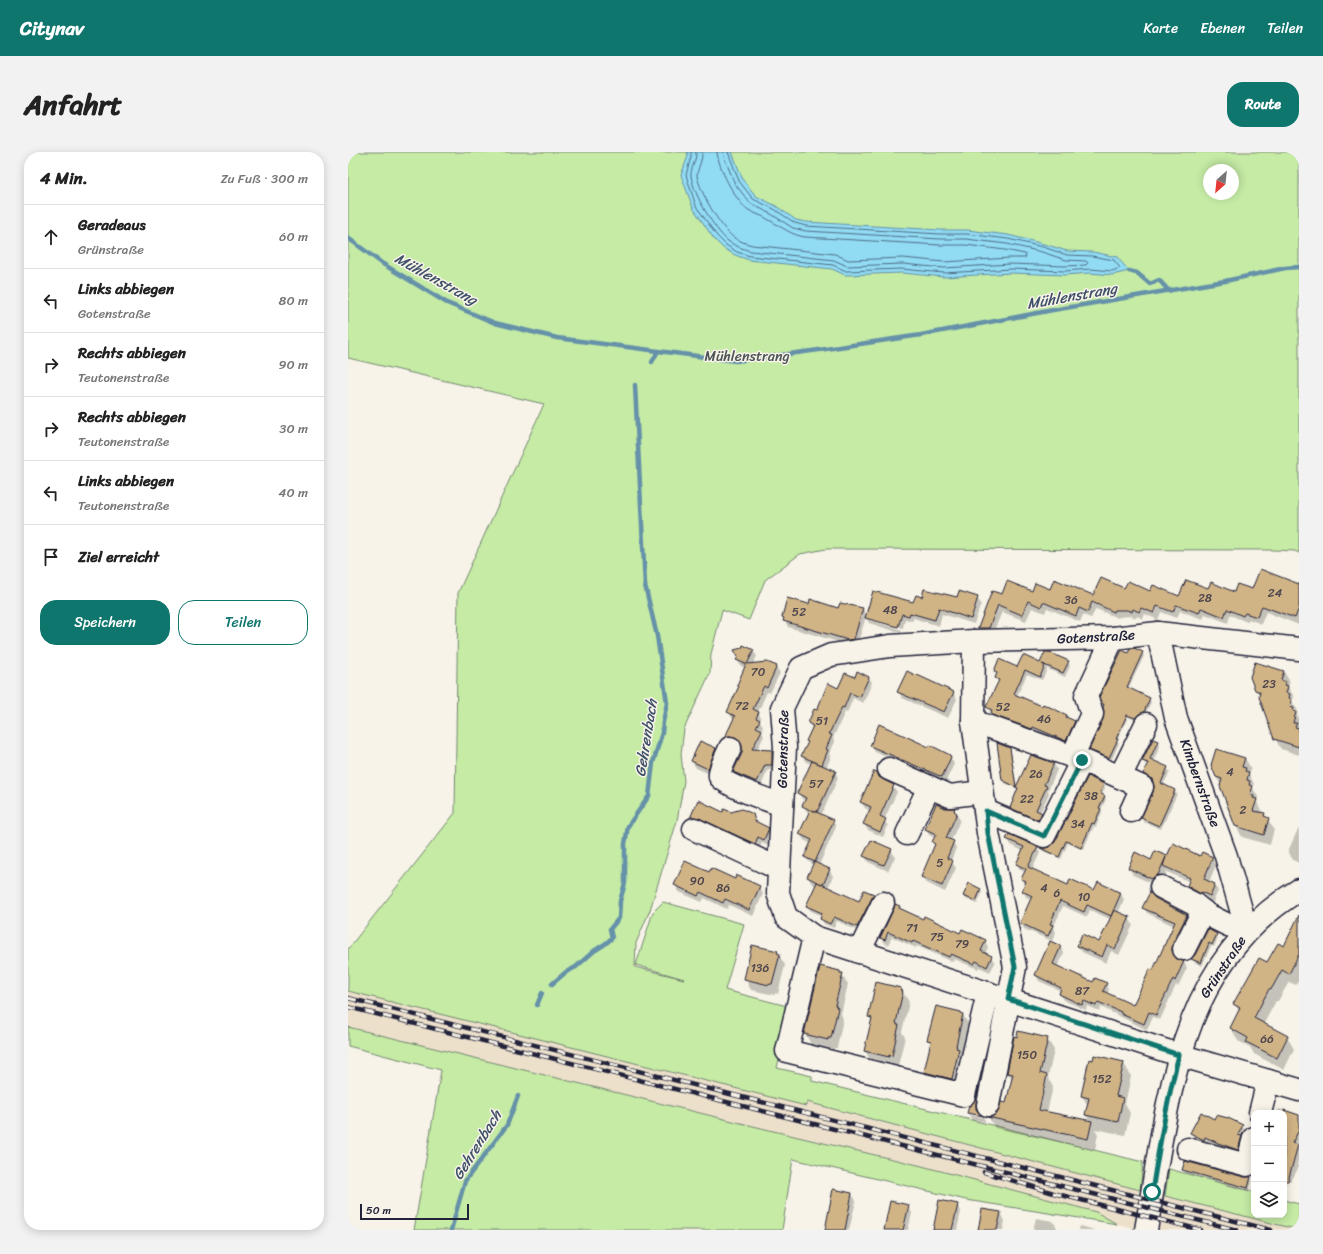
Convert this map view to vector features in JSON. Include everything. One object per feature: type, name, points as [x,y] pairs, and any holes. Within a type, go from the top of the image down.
[{"type":"street","name":"Gotenstraße","points":[[1299,649],[1158,633],[1113,638],[974,641],[890,646],[831,655],[801,668],[782,708],[785,748],[778,893],[786,918],[814,937],[1179,1055],[1299,1090]]},
{"type":"street","name":"Kimbernstraße","points":[[1158,633],[1176,718],[1226,856],[1247,931]]},
{"type":"street","points":[[889,769],[950,796],[984,802],[1044,836],[1077,758],[1092,714],[1086,696],[1113,638]]},
{"type":"street","points":[[814,937],[787,1051],[964,1095],[998,996],[1015,967],[988,833],[973,721],[974,641]]},
{"type":"street","points":[[973,721],[1077,758],[1142,787],[1131,811]]},
{"type":"street","points":[[1120,777],[1146,724]]},
{"type":"street","points":[[730,748],[721,769],[719,776],[721,779],[782,805]]},
{"type":"street","points":[[907,834],[929,787]]},
{"type":"street","points":[[694,829],[779,869]]},
{"type":"street","points":[[1161,887],[1194,904],[1203,911],[1228,925],[1247,931]]},
{"type":"street","name":"Grünstraße","points":[[1146,1230],[1171,1087],[1179,1055],[1202,996],[1220,966],[1247,931],[1283,900],[1299,890]]},
{"type":"street","points":[[859,952],[882,903]]},
{"type":"street","points":[[1184,949],[1203,911]]},
{"type":"street","points":[[988,1105],[998,996]]},
{"type":"street","points":[[1261,1110],[1268,1081]]},
{"type":"street","points":[[1188,1149],[1247,1165],[1252,1146]]},
{"type":"shaded area","points":[[348,989],[761,1090],[1140,1190],[1299,1230],[1141,1230],[1117,1224],[1096,1212],[918,1165],[348,1027]]},
{"type":"green space","name":"Mühlenstrang","points":[[348,152],[1299,152],[1299,553],[1295,551],[1273,550],[826,549],[800,554],[765,580],[749,620],[722,610],[711,654],[710,673],[684,729],[681,754],[684,781],[677,821],[650,910],[636,943],[635,967],[684,979],[636,965],[653,912],[663,902],[744,924],[725,990],[791,1007],[777,1068],[812,1076],[812,1081],[1143,1162],[1140,1190],[807,1102],[806,1106],[348,991],[348,949],[455,813],[458,593],[544,404],[348,358]]},
{"type":"green space","points":[[348,1027],[918,1165],[1096,1212],[1117,1224],[966,1200],[793,1159],[782,1230],[414,1230],[441,1070],[348,1046]]},
{"type":"green space","points":[[1169,1169],[1251,1191],[1251,1218],[1165,1196]]},
{"type":"green space","points":[[1287,1201],[1299,1204],[1299,1230],[1252,1218],[1287,1218]]},
{"type":"water","points":[[687,152],[732,152],[743,180],[756,196],[776,206],[796,220],[806,222],[941,230],[967,230],[1008,235],[1067,251],[1093,252],[1117,257],[1129,271],[1112,275],[1090,273],[1065,275],[1011,273],[944,277],[902,273],[845,275],[832,269],[749,260],[735,255],[723,248],[714,239],[693,208],[681,175],[688,156]]},
{"type":"building","points":[[1260,569],[1299,584],[1299,608],[1295,618],[1262,606],[1257,617],[1245,613],[1243,616],[1227,609],[1224,617],[1201,608],[1199,613],[1176,605],[1173,612],[1157,606],[1154,613],[1141,608],[1139,612],[1133,609],[1132,612],[1127,610],[1115,610],[1114,612],[1092,602],[1088,612],[1079,608],[1076,616],[1043,602],[1041,607],[1028,601],[1022,615],[998,605],[989,628],[978,628],[992,591],[1002,594],[1007,581],[1032,591],[1035,583],[1050,589],[1054,579],[1093,595],[1101,578],[1124,588],[1128,581],[1150,591],[1153,585],[1179,596],[1186,580],[1208,588],[1211,582],[1234,592],[1237,584],[1252,589]]},
{"type":"building","points":[[924,589],[957,597],[959,591],[978,597],[971,619],[939,608],[935,620],[910,613],[909,616],[902,614],[898,627],[865,618],[873,591],[913,602],[916,595],[922,597]]},
{"type":"building","points":[[787,598],[809,604],[810,599],[838,608],[840,603],[863,608],[854,639],[848,640],[783,621],[784,618],[782,617]]},
{"type":"building","points":[[743,645],[754,650],[747,664],[767,662],[777,666],[767,688],[764,686],[753,709],[759,712],[756,718],[760,720],[756,727],[762,730],[752,749],[772,750],[772,765],[765,765],[757,782],[733,772],[742,753],[742,746],[740,740],[735,737],[725,737],[735,716],[727,712],[739,686],[737,685],[746,664],[736,660],[738,657],[734,650],[742,648]]},
{"type":"building","points":[[1134,648],[1143,652],[1127,687],[1150,698],[1144,712],[1135,718],[1127,715],[1109,758],[1089,750],[1103,719],[1104,704],[1102,704],[1099,697],[1122,650],[1128,653],[1130,649]]},
{"type":"building","points":[[1045,652],[1048,652],[1069,661],[1063,673],[1045,665],[1040,677],[1025,670],[1014,694],[1042,706],[1043,704],[1067,715],[1066,717],[1075,721],[1066,741],[1033,727],[1032,729],[995,716],[991,714],[992,710],[986,707],[999,680],[995,678],[997,673],[994,671],[999,659],[1017,667],[1023,655],[1040,663]]},
{"type":"building","points":[[1255,662],[1284,671],[1281,680],[1286,682],[1285,685],[1288,686],[1286,693],[1290,694],[1289,698],[1292,700],[1290,707],[1294,708],[1293,711],[1296,712],[1293,723],[1297,723],[1295,727],[1299,728],[1299,747],[1274,739],[1259,697],[1260,692],[1255,690],[1250,677]]},
{"type":"building","points":[[857,671],[869,677],[860,697],[850,693],[844,708],[842,707],[829,734],[832,735],[826,749],[828,750],[822,765],[801,756],[808,742],[806,741],[813,726],[808,723],[814,709],[817,710],[828,683],[838,688],[845,673],[855,677]]},
{"type":"building","points":[[907,671],[954,692],[944,712],[897,692]]},
{"type":"building","points":[[879,724],[950,755],[951,757],[942,777],[870,746]]},
{"type":"building","points":[[1153,739],[1158,741],[1150,759],[1168,767],[1161,783],[1175,790],[1159,826],[1141,818],[1153,792],[1154,786],[1152,779],[1143,774],[1148,763],[1142,761]]},
{"type":"building","points":[[700,741],[716,748],[708,769],[691,761]]},
{"type":"building","points":[[997,743],[1010,748],[1016,787],[1002,780]]},
{"type":"building","points":[[1216,749],[1245,758],[1242,767],[1246,768],[1245,771],[1249,772],[1247,780],[1250,781],[1249,785],[1253,786],[1250,795],[1257,799],[1253,811],[1265,813],[1264,816],[1269,818],[1264,835],[1235,826],[1220,786],[1222,779],[1216,777],[1211,765]]},
{"type":"building","points":[[1031,755],[1054,763],[1044,785],[1047,786],[1036,810],[1042,813],[1038,820],[1010,808],[1018,788],[1016,787]]},
{"type":"building","points":[[812,761],[836,771],[817,812],[812,810],[834,820],[815,862],[804,857],[812,840],[799,834],[810,810],[802,806],[806,798],[797,793]]},
{"type":"building","points":[[874,771],[877,772],[879,777],[894,785],[880,816],[886,819],[880,832],[863,824],[871,807],[860,802]]},
{"type":"building","points":[[1088,776],[1104,784],[1100,793],[1105,796],[1099,808],[1101,809],[1094,824],[1092,823],[1081,848],[1066,841],[1059,857],[1040,848],[1051,846],[1055,842]]},
{"type":"building","points":[[698,800],[723,812],[724,809],[731,812],[742,809],[753,814],[755,821],[769,828],[764,840],[758,837],[755,844],[699,818],[690,818]]},
{"type":"building","points":[[936,804],[945,808],[955,808],[954,811],[957,813],[946,838],[954,841],[947,858],[953,861],[942,886],[921,877],[935,844],[932,842],[936,834],[925,829]]},
{"type":"building","points":[[1009,834],[1038,847],[1028,867],[1068,885],[1070,879],[1094,890],[1098,882],[1121,893],[1111,916],[1087,905],[1084,912],[1060,901],[1050,924],[1053,925],[1048,936],[1020,923],[1032,896],[1022,891],[1026,881],[1021,879],[1026,869],[1016,864],[1024,847],[1006,839]]},
{"type":"building","points":[[871,840],[892,849],[884,865],[863,856]]},
{"type":"building","points":[[1173,843],[1200,856],[1202,852],[1213,857],[1204,879],[1215,884],[1210,896],[1201,892],[1201,894],[1187,886],[1190,878],[1163,866],[1166,857],[1158,875],[1152,879],[1128,868],[1135,852],[1151,860],[1155,851],[1167,856]]},
{"type":"building","points":[[685,861],[709,872],[711,868],[735,879],[736,875],[760,886],[749,910],[725,899],[723,903],[700,892],[698,896],[674,885]]},
{"type":"building","points":[[814,862],[830,869],[823,885],[807,877]]},
{"type":"building","points":[[817,882],[859,901],[864,890],[874,894],[857,927],[834,917],[830,924],[820,919],[822,913],[806,906]]},
{"type":"building","points":[[969,883],[981,889],[976,901],[963,896]]},
{"type":"building","points":[[1150,892],[1155,898],[1187,915],[1173,943],[1172,949],[1174,956],[1179,960],[1184,961],[1175,981],[1173,979],[1156,1015],[1149,1012],[1144,1024],[1098,1002],[1096,1006],[1084,1001],[1082,1005],[1059,994],[1061,988],[1035,975],[1050,941],[1061,946],[1053,964],[1093,982],[1095,978],[1107,983],[1103,991],[1133,1005],[1150,969],[1153,970],[1175,922],[1142,908]]},
{"type":"building","points":[[895,904],[900,906],[899,908],[923,919],[924,916],[960,933],[962,929],[986,940],[981,951],[992,956],[987,967],[976,961],[974,964],[951,954],[949,957],[888,932],[885,940],[880,938]]},
{"type":"building","points":[[1114,910],[1130,917],[1115,949],[1107,945],[1102,957],[1077,946],[1082,934],[1099,942]]},
{"type":"building","points":[[1299,915],[1299,954],[1289,974],[1282,970],[1272,988],[1269,989],[1254,1018],[1288,1036],[1277,1058],[1246,1042],[1248,1038],[1230,1028],[1240,1008],[1233,1004],[1259,958],[1267,962],[1278,943],[1284,946]]},
{"type":"building","points":[[1208,929],[1217,934],[1212,945],[1209,943],[1201,963],[1191,959],[1195,955]]},
{"type":"building","points":[[752,945],[778,951],[777,953],[780,954],[772,984],[769,985],[744,979]]},
{"type":"building","points":[[820,966],[843,973],[835,1005],[838,1008],[831,1038],[828,1038],[828,1040],[804,1034]]},
{"type":"building","points":[[876,982],[901,988],[903,991],[896,1023],[899,1025],[892,1056],[889,1055],[889,1057],[864,1051],[872,1018],[868,1017]]},
{"type":"building","points":[[936,1006],[961,1012],[963,1014],[956,1046],[956,1048],[959,1049],[952,1079],[924,1072],[931,1041],[927,1040]]},
{"type":"building","points":[[1018,1031],[1048,1038],[1040,1073],[1047,1075],[1039,1110],[1092,1121],[1088,1139],[987,1117],[992,1117],[997,1113],[1001,1102],[1006,1103],[1013,1074],[1007,1073],[1014,1036],[1017,1037]]},
{"type":"building","points":[[1094,1055],[1124,1062],[1116,1096],[1123,1098],[1118,1122],[1085,1115],[1089,1098],[1081,1096],[1089,1059],[1093,1060]]},
{"type":"building","points":[[979,1085],[976,1109],[984,1116],[967,1113],[969,1106],[976,1098]]},
{"type":"building","points":[[1287,1111],[1299,1115],[1299,1130],[1292,1143],[1298,1145],[1288,1181]]},
{"type":"building","points":[[1201,1112],[1214,1119],[1216,1115],[1228,1118],[1243,1125],[1238,1135],[1242,1136],[1238,1150],[1205,1137],[1204,1140],[1190,1133]]},
{"type":"building","points":[[1185,1161],[1244,1177],[1251,1177],[1248,1188],[1182,1170]]},
{"type":"building","points":[[833,1189],[852,1193],[845,1230],[825,1230]]},
{"type":"building","points":[[939,1200],[958,1204],[952,1230],[933,1230]]},
{"type":"building","points":[[890,1201],[909,1205],[903,1230],[884,1230]]},
{"type":"building","points":[[982,1209],[1001,1212],[997,1230],[978,1230]]},
{"type":"waterway","name":"Mühlenstrang","points":[[348,238],[383,264],[447,303],[495,323],[557,338],[736,361],[921,335],[1053,310],[1225,281],[1285,268],[1299,267]]},
{"type":"waterway","points":[[1129,271],[1137,273],[1150,284],[1159,280],[1169,291]]},
{"type":"waterway","name":"Gehrenbach","points":[[652,362],[658,351]]},
{"type":"waterway","name":"Gehrenbach","points":[[552,984],[612,938],[610,929],[619,918],[620,901],[625,883],[625,844],[628,826],[649,796],[653,763],[662,733],[667,703],[657,636],[645,585],[635,385]]},
{"type":"waterway","name":"Gehrenbach","points":[[537,1005],[542,993]]},
{"type":"waterway","name":"Gehrenbach","points":[[451,1230],[465,1181],[507,1125],[518,1096]]},
{"type":"railway","points":[[348,998],[1271,1230]]},
{"type":"railway","points":[[348,1007],[1237,1230]]},
{"type":"railway","points":[[984,1172],[1057,1194],[1201,1230]]},
{"type":"route","points":[[1082,760],[1044,836],[986,811],[988,833],[1015,967],[1008,999],[1179,1055],[1171,1087],[1152,1192]]}]
